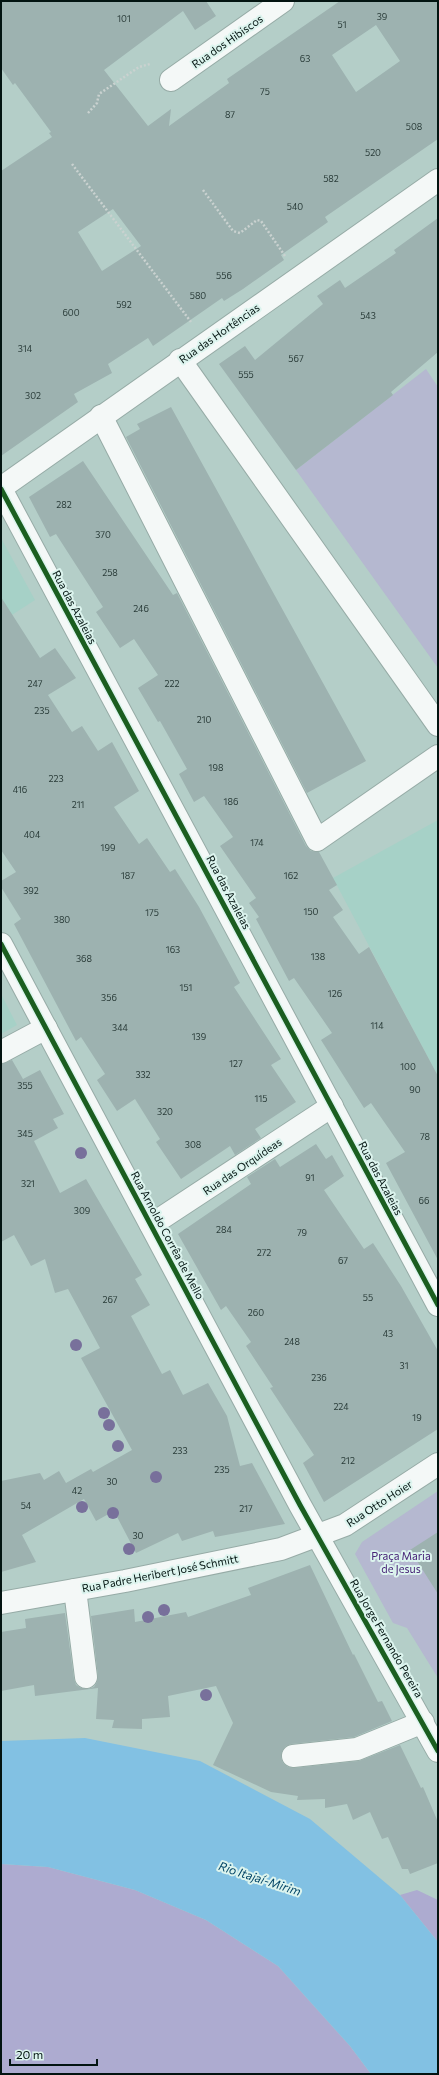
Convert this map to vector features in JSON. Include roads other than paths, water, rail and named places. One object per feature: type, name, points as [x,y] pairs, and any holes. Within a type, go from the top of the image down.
[{"type":"street","name":"Rua dos Hibiscos","points":[[174,78],[283,1]]},
{"type":"street","name":"Rua das Hortências","points":[[1,488],[180,360],[438,180]]},
{"type":"street","points":[[180,360],[438,725]]},
{"type":"street","points":[[101,416],[317,840],[438,756]]},
{"type":"street","name":"Rua das Azaleias","points":[[1,488],[438,1305]]},
{"type":"street","name":"Rua Arnoldo Corrêa de Mello","points":[[1,944],[318,1536]]},
{"type":"street","points":[[1,1052],[46,1028]]},
{"type":"street","name":"Rua das Orquídeas","points":[[151,1225],[332,1106]]},
{"type":"street","name":"Rua Otto Hoier","points":[[318,1536],[346,1525],[438,1464]]},
{"type":"street","name":"Rua Padre Heribert José Schmitt","points":[[1,1603],[75,1590],[281,1549],[318,1536]]},
{"type":"street","name":"Rua Jorge Fernando Pereira","points":[[318,1536],[438,1751]]},
{"type":"street","points":[[75,1590],[86,1677]]},
{"type":"street","points":[[293,1756],[356,1749],[422,1722]]},
{"type":"water","name":"Rio Itajaí-Mirim","points":[[85,1738],[200,1761],[310,1819],[400,1895],[438,1942],[438,2074],[371,2074],[350,2046],[278,1966],[206,1920],[135,1890],[48,1867],[1,1864],[1,1741]]},
{"type":"park label","name":"Praça Maria de Jesus","points":[[401,1561]]}]
